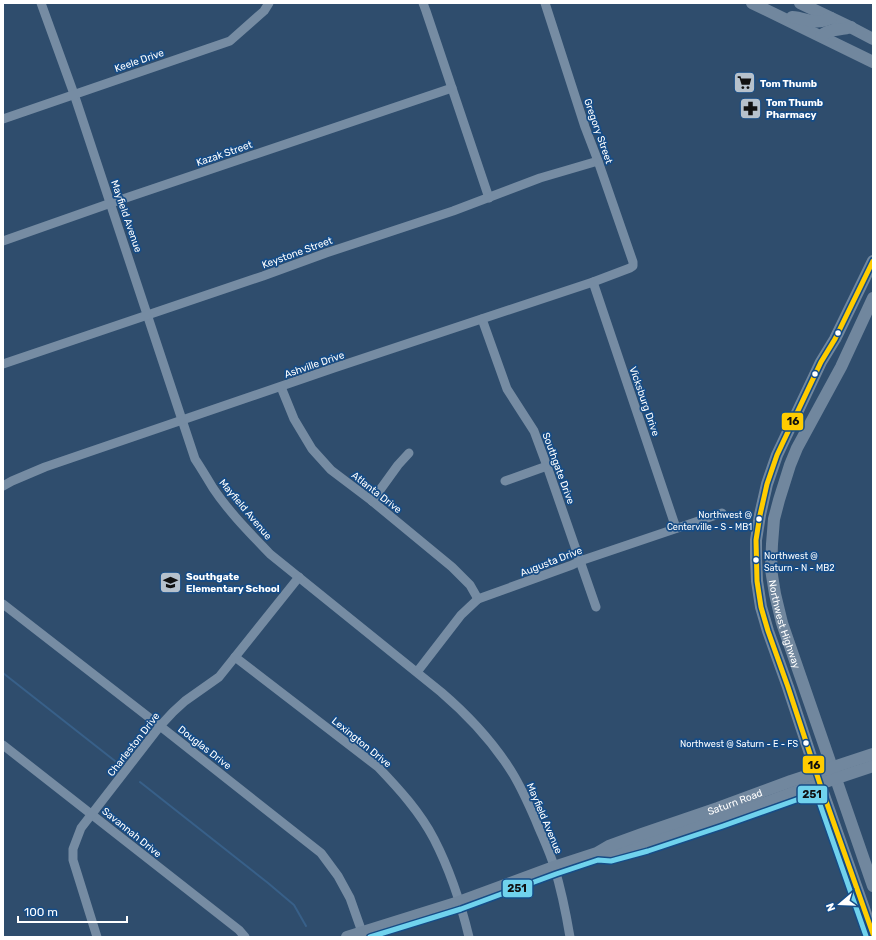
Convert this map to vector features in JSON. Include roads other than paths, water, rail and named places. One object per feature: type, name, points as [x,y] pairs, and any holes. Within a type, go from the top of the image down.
[{"type":"main road","points":[[752,3],[873,62]]},
{"type":"main road","points":[[800,3],[873,39]]},
{"type":"main road","points":[[778,16],[795,17],[814,22],[824,21],[831,18]]},
{"type":"main road","points":[[820,36],[824,32],[845,30],[851,27]]},
{"type":"main road","name":"Northwest Highway","points":[[873,261],[777,455],[767,484],[756,540],[757,581],[765,622],[818,779],[873,934]]},
{"type":"main road","name":"Northwest Highway","points":[[873,298],[841,367],[797,448],[790,465],[779,500],[772,544],[772,569],[780,617],[873,886]]},
{"type":"main road","points":[[822,362],[841,367]]},
{"type":"main road","points":[[765,622],[780,617]]},
{"type":"main road","name":"Saturn Road","points":[[348,937],[459,902],[554,867],[598,853],[609,846],[642,834],[713,810],[818,779],[873,754]]},
{"type":"main road","name":"Saturn Road","points":[[834,773],[873,766]]},
{"type":"street","name":"Mayfield Avenue","points":[[41,3],[111,203],[195,458],[215,490],[249,533],[270,554],[455,704],[476,725],[496,749],[525,795],[545,841],[554,867],[570,937]]},
{"type":"street","name":"Keele Drive","points":[[3,119],[230,41],[264,11],[269,3]]},
{"type":"street","points":[[423,3],[489,198]]},
{"type":"street","name":"Gregory Street","points":[[545,3],[585,127],[633,262],[633,266]]},
{"type":"street","name":"Kazak Street","points":[[3,241],[452,88]]},
{"type":"street","name":"Keystone Street","points":[[3,364],[453,211],[540,178],[598,162]]},
{"type":"street","name":"Ashville Drive","points":[[3,486],[45,467],[593,282],[633,266]]},
{"type":"street","name":"Vicksburg Drive","points":[[593,282],[676,528]]},
{"type":"street","name":"Southgate Drive","points":[[482,319],[507,389],[534,431],[596,607]]},
{"type":"street","name":"Atlanta Drive","points":[[281,387],[294,419],[312,449],[331,470],[452,566],[470,585],[478,599]]},
{"type":"street","points":[[372,501],[398,465],[409,453]]},
{"type":"street","points":[[505,481],[547,466]]},
{"type":"street","name":"Augusta Drive","points":[[417,672],[461,615],[478,599],[580,561],[722,513]]},
{"type":"street","name":"Charleston Drive","points":[[96,937],[73,860],[73,849],[81,828],[160,726],[185,701],[219,677],[299,577]]},
{"type":"street","name":"Douglas Drive","points":[[3,604],[321,853],[338,876],[350,898],[362,932]]},
{"type":"street","name":"Lexington Drive","points":[[235,657],[378,767],[398,788],[434,839],[459,902],[469,937]]},
{"type":"street","name":"Savannah Drive","points":[[3,744],[239,930],[245,937]]},
{"type":"waterway","points":[[3,673],[115,761]]},
{"type":"waterway","points":[[140,782],[294,905],[306,926]]},
{"type":"place","name":"Tom Thumb","points":[[745,83]]},
{"type":"place","name":"Tom Thumb Pharmacy","points":[[751,108]]},
{"type":"place","name":"Northwest @ Centerville - S - MB1","points":[[759,519]]},
{"type":"place","name":"Northwest @ Saturn - N - MB2","points":[[756,560]]},
{"type":"place","name":"Southgate Elementary School","points":[[170,582]]},
{"type":"place","name":"Northwest @ Saturn - E - FS","points":[[806,743]]}]
